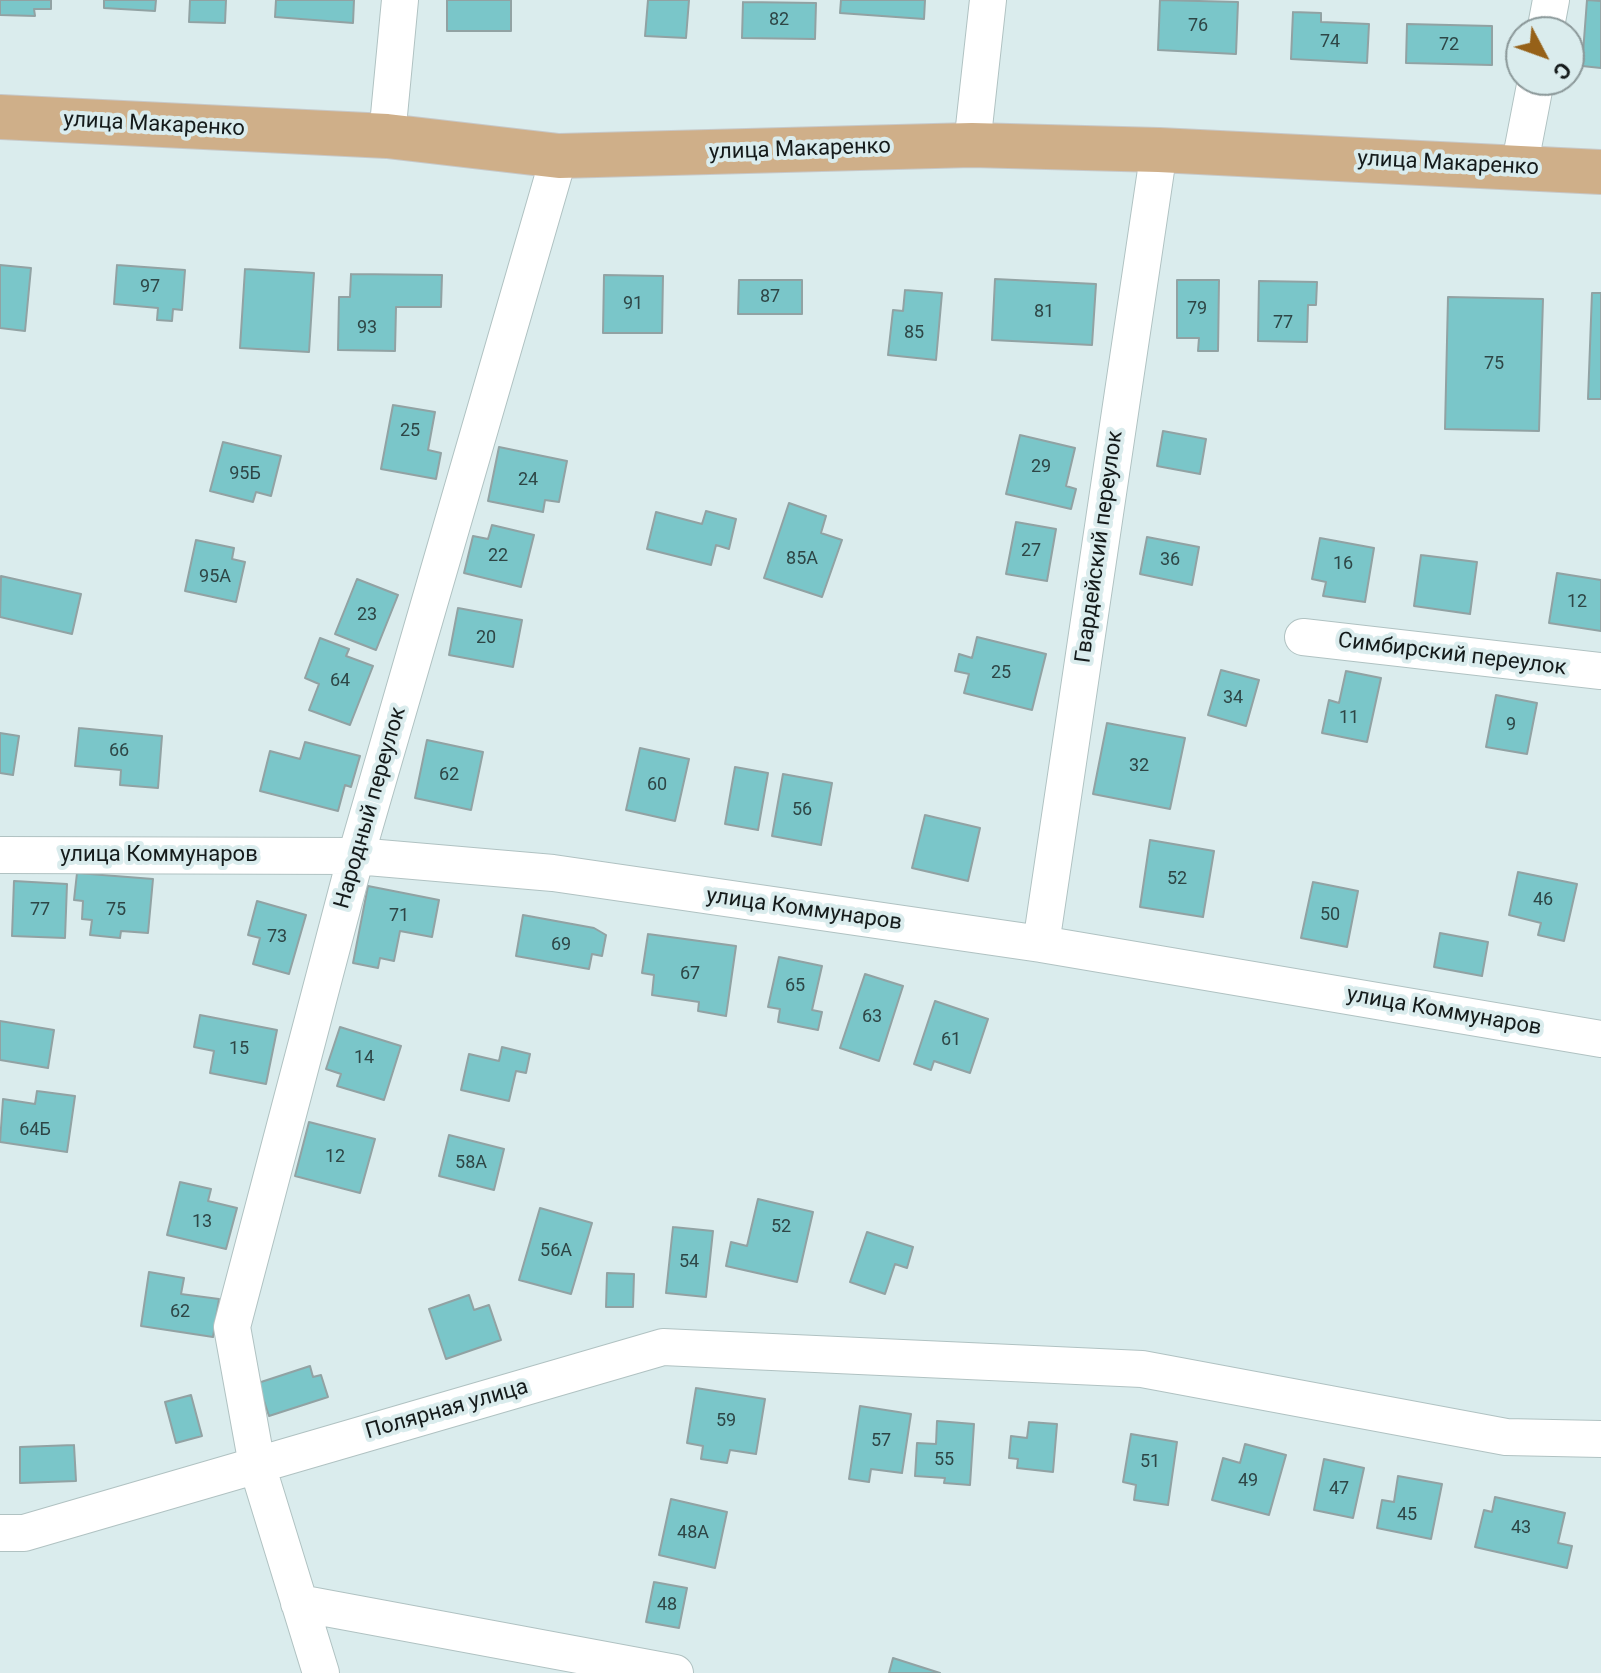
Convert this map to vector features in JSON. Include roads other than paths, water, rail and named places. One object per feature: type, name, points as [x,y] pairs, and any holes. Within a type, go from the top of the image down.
[{"type":"main road","name":"улица Макаренко","points":[[0,117],[387,136],[559,156],[972,145],[1159,150],[1601,172]]},
{"type":"street","points":[[387,136],[400,0]]},
{"type":"street","points":[[972,145],[988,0]]},
{"type":"street","points":[[1519,168],[1533,96]]},
{"type":"street","name":"Гвардейский переулок","points":[[1041,944],[1159,150]]},
{"type":"street","name":"Народный переулок","points":[[321,1673],[257,1465],[232,1327],[356,856],[559,156]]},
{"type":"street","name":"Симбирский переулок","points":[[1303,637],[1601,671]]},
{"type":"street","name":"улица Коммунаров","points":[[0,855],[356,856],[553,873],[1041,944],[1601,1039]]},
{"type":"street","name":"Полярная улица","points":[[0,1533],[24,1533],[663,1347],[1142,1369],[1506,1437],[1601,1439]]},
{"type":"street","points":[[299,1603],[675,1673]]}]
